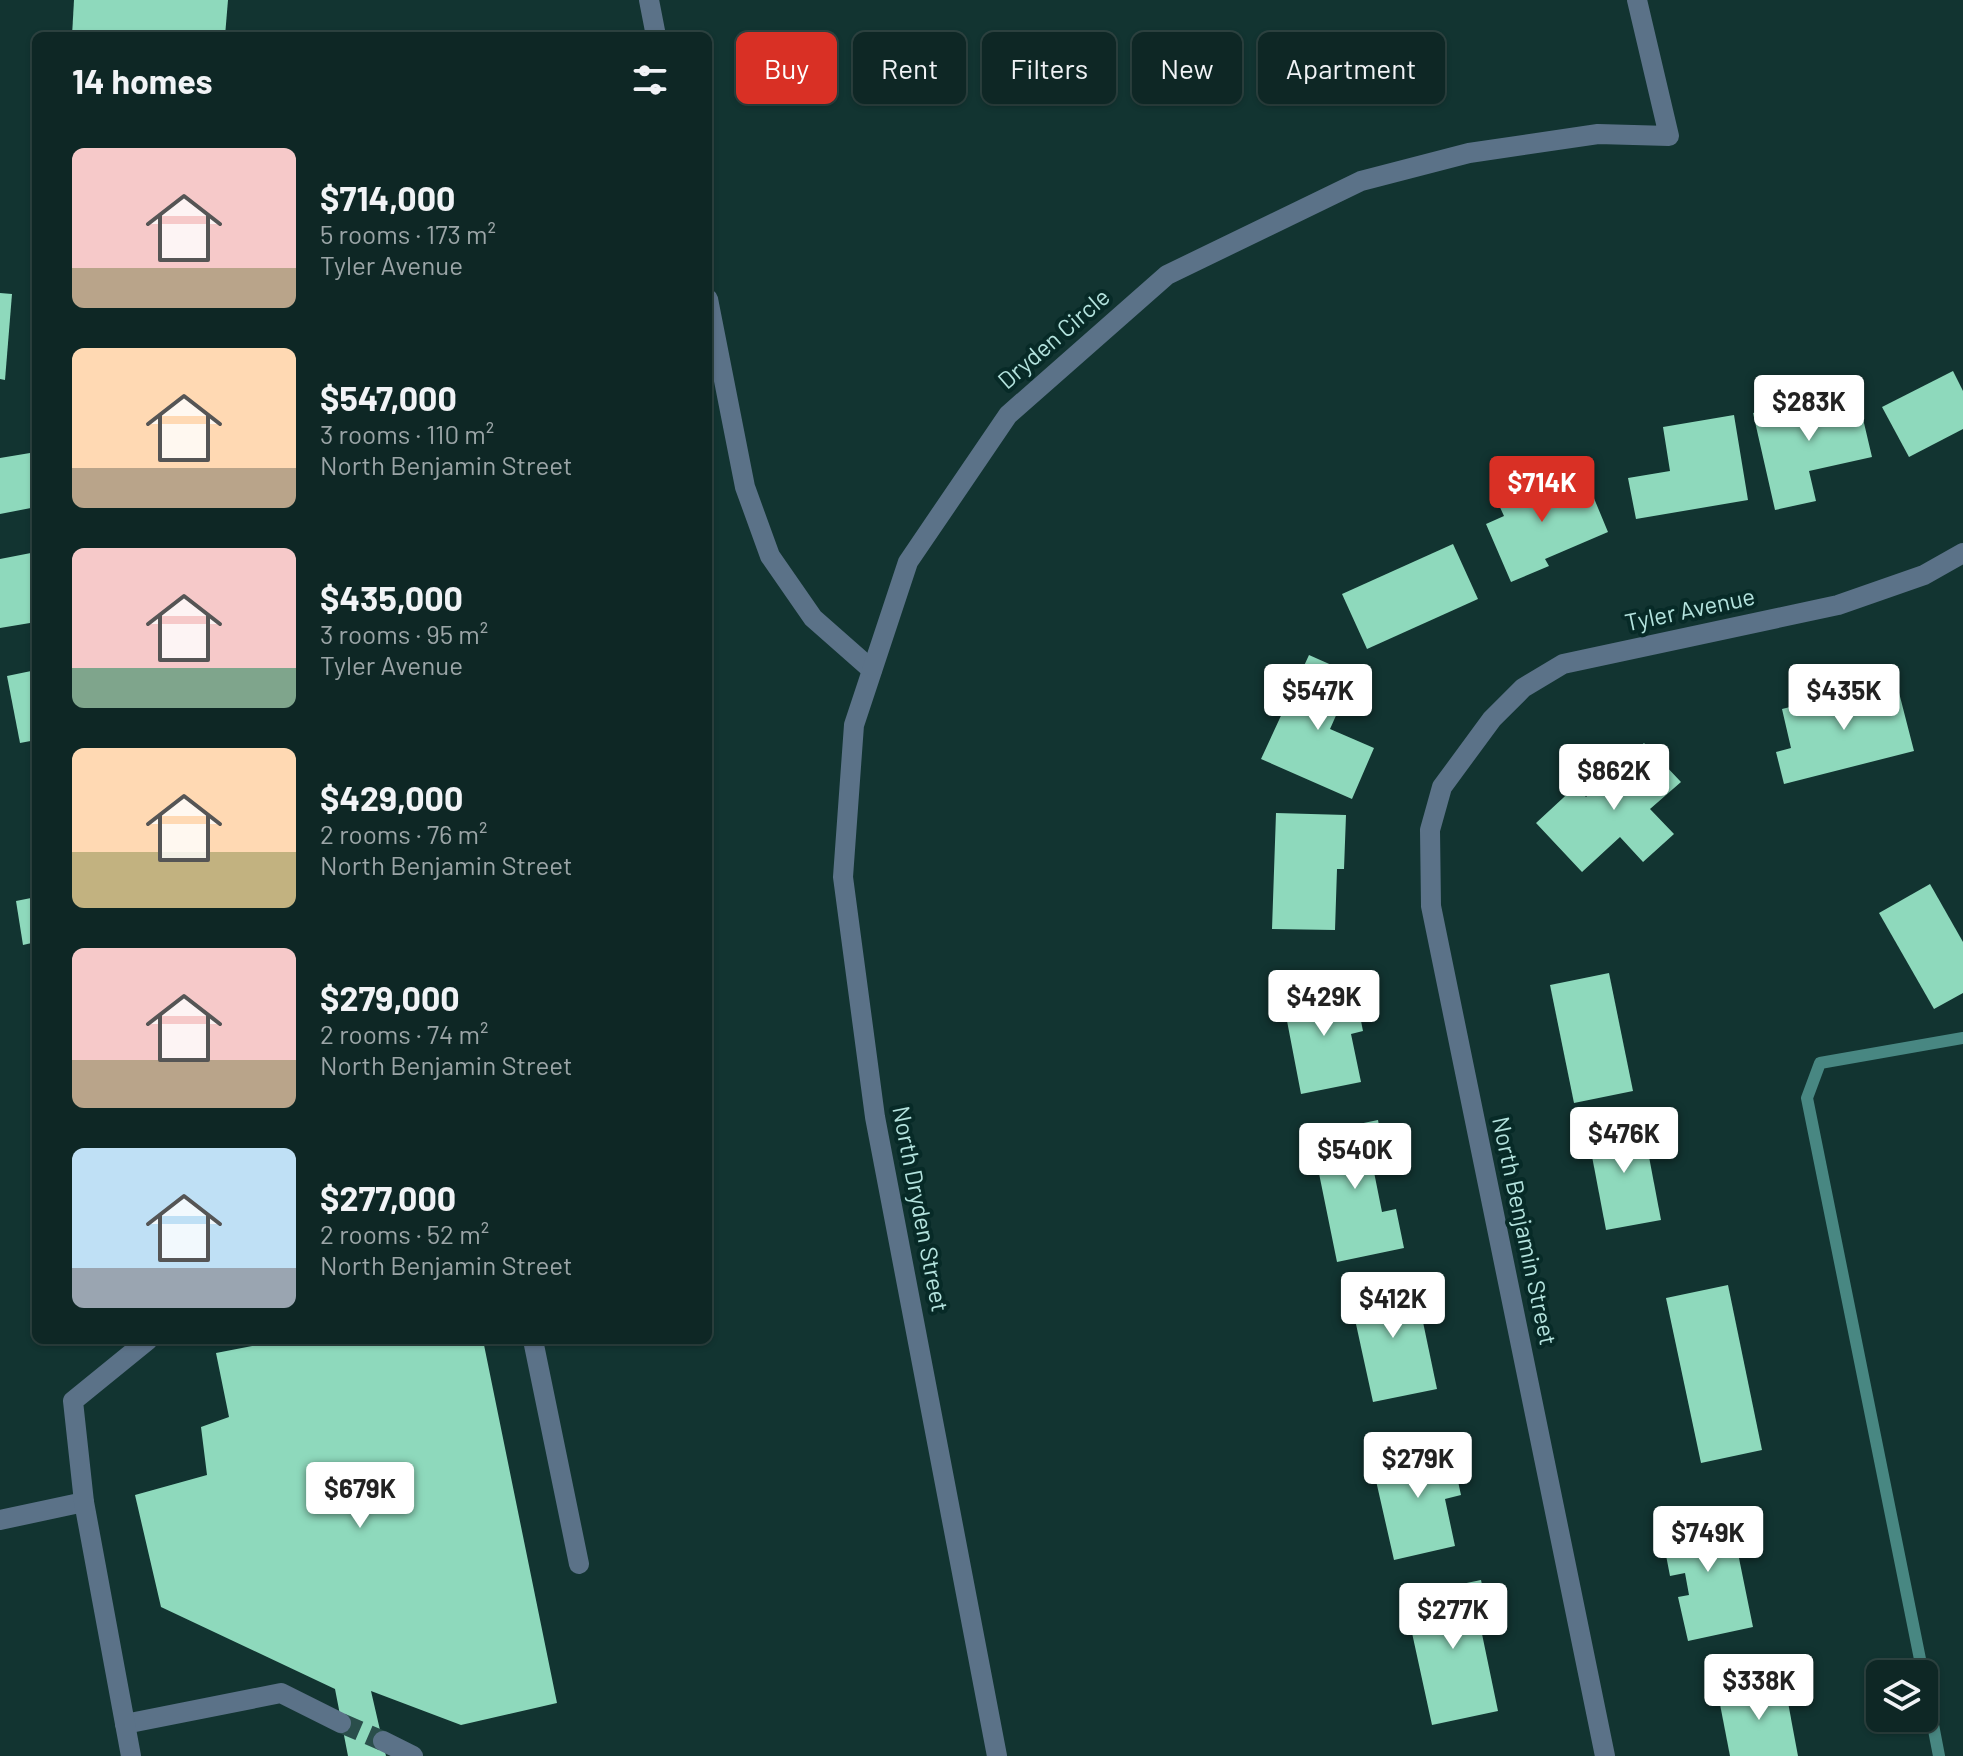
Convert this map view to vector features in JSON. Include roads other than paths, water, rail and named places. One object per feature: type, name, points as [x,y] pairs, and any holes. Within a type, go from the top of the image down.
[{"type":"street","points":[[649,0],[655,32]]},
{"type":"street","name":"Dryden Circle","points":[[872,670],[908,562],[1008,415],[1167,275],[1361,181],[1469,153],[1555,140],[1598,134],[1669,136],[1637,0]]},
{"type":"street","points":[[712,319],[745,487],[770,556],[813,618],[872,670]]},
{"type":"street","name":"Tyler Avenue","points":[[1486,728],[1523,688],[1563,664],[1838,605],[1924,575],[1963,553]]},
{"type":"street","name":"North Dryden Street","points":[[872,670],[854,725],[843,877],[875,1117],[997,1756]]},
{"type":"street","name":"North Benjamin Street","points":[[1486,728],[1442,787],[1430,830],[1431,906],[1605,1756]]},
{"type":"street","points":[[131,1756],[84,1502],[73,1401],[143,1344]]},
{"type":"street","points":[[534,1344],[579,1564]]},
{"type":"street","points":[[0,1520],[84,1502]]},
{"type":"street","points":[[125,1724],[281,1693],[341,1723]]},
{"type":"street","points":[[383,1741],[413,1756]]},
{"type":"waterway","points":[[1920,1660],[1807,1098],[1820,1063],[1963,1038]]},
{"type":"waterway","points":[[1934,1732],[1939,1756]]},
{"type":"tunnel","points":[[341,1723],[383,1741]]}]
